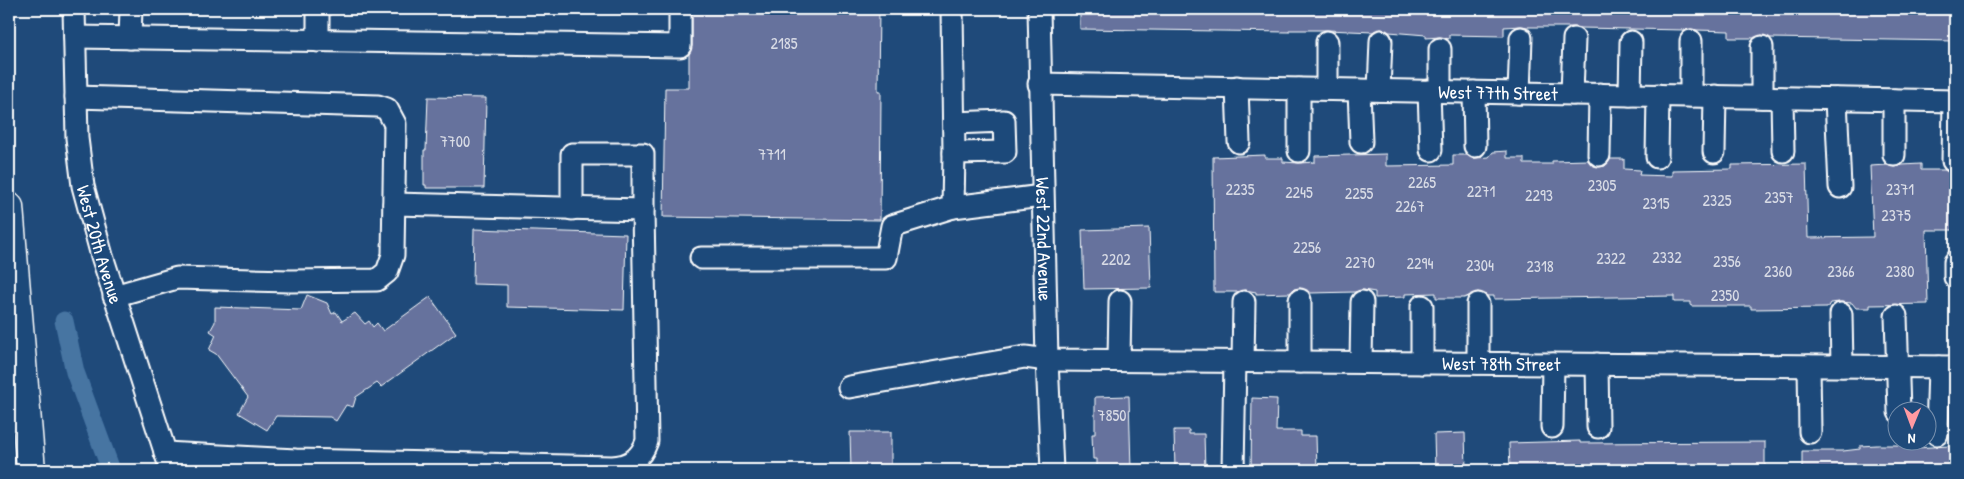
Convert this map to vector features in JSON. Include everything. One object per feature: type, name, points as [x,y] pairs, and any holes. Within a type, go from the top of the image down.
[{"type":"highway","points":[[9,207],[31,470]]},
{"type":"highway","points":[[23,381],[48,470]]},
{"type":"street","name":"West 20th Avenue","points":[[74,9],[78,148],[83,186],[92,224],[114,296],[168,462]]},
{"type":"street","points":[[130,38],[131,9]]},
{"type":"street","points":[[318,9],[318,41]]},
{"type":"street","points":[[75,37],[680,46],[680,9]]},
{"type":"street","points":[[952,9],[953,207]]},
{"type":"street","name":"West 22nd Avenue","points":[[1039,9],[1042,196],[1052,470]]},
{"type":"street","points":[[1519,93],[1521,38]]},
{"type":"street","points":[[1572,94],[1574,38]]},
{"type":"street","points":[[1691,40],[1691,96]]},
{"type":"street","points":[[1361,142],[1369,90],[1381,41]]},
{"type":"street","points":[[1327,42],[1327,89]]},
{"type":"street","points":[[1630,95],[1631,42]]},
{"type":"street","points":[[1762,47],[1783,151]]},
{"type":"street","points":[[1431,150],[1434,91],[1440,48]]},
{"type":"street","name":"West 77th Street","points":[[1040,84],[1954,101]]},
{"type":"street","points":[[1237,88],[1239,142]]},
{"type":"street","points":[[1299,88],[1299,151]]},
{"type":"street","points":[[1474,92],[1475,146]]},
{"type":"street","points":[[1599,155],[1600,94]]},
{"type":"street","points":[[1657,157],[1658,95]]},
{"type":"street","points":[[1714,152],[1715,96]]},
{"type":"street","points":[[76,97],[383,107],[390,113],[396,131],[393,255],[387,272],[377,280],[300,281],[177,278],[114,296]]},
{"type":"street","points":[[1836,98],[1840,187]]},
{"type":"street","points":[[1894,100],[1894,155]]},
{"type":"street","points":[[1953,161],[1954,101]]},
{"type":"street","points":[[954,123],[1004,121],[1005,152],[954,153]]},
{"type":"street","points":[[168,462],[296,460],[622,467],[638,458],[644,450],[647,441],[642,210],[643,154],[572,154],[572,209]]},
{"type":"street","points":[[701,258],[886,258],[892,226],[953,207],[1042,196]]},
{"type":"street","points":[[394,204],[642,210]]},
{"type":"street","points":[[1955,262],[1955,277]]},
{"type":"street","points":[[1300,300],[1300,362]]},
{"type":"street","points":[[1119,360],[1120,301]]},
{"type":"street","points":[[1233,470],[1244,302]]},
{"type":"street","points":[[1361,362],[1362,302]]},
{"type":"street","points":[[1478,304],[1478,363]]},
{"type":"street","points":[[1422,306],[1422,362]]},
{"type":"street","points":[[1841,314],[1842,366]]},
{"type":"street","points":[[1896,316],[1899,402]]},
{"type":"street","name":"West 78th Street","points":[[848,387],[1025,357],[1047,360],[1947,367]]},
{"type":"street","points":[[1552,427],[1553,364]]},
{"type":"street","points":[[1597,364],[1598,427]]},
{"type":"street","points":[[1809,366],[1810,432]]},
{"type":"street","points":[[1937,434],[1947,367]]},
{"type":"building","points":[[692,9],[879,9],[878,91],[881,91],[880,220],[663,217],[665,88],[689,88]]},
{"type":"building","points":[[1080,9],[1955,9],[1955,41],[1770,38],[1762,35],[1754,38],[1729,38],[1729,31],[1521,26],[1504,27],[1504,36],[1449,35],[1449,39],[1440,37],[1426,38],[1426,35],[1389,32],[1381,29],[1373,32],[1289,30],[1289,32],[1080,29]]},
{"type":"building","points":[[428,97],[486,98],[484,188],[426,188],[426,185],[424,185],[424,150],[426,150]]},
{"type":"building","points":[[1507,151],[1507,158],[1524,158],[1524,164],[1552,164],[1552,161],[1588,160],[1592,165],[1599,167],[1605,166],[1610,159],[1624,159],[1624,169],[1640,170],[1639,175],[1672,176],[1672,170],[1732,169],[1732,165],[1806,164],[1808,238],[1873,237],[1870,166],[1887,165],[1894,167],[1921,164],[1921,170],[1945,170],[1955,173],[1955,230],[1926,230],[1928,304],[1870,305],[1870,308],[1856,308],[1852,303],[1840,302],[1830,303],[1827,308],[1751,309],[1751,306],[1691,306],[1691,302],[1674,302],[1674,296],[1494,299],[1494,296],[1487,296],[1478,292],[1464,298],[1436,298],[1436,293],[1405,294],[1405,297],[1375,298],[1375,292],[1363,290],[1355,292],[1310,293],[1300,288],[1294,289],[1290,293],[1256,294],[1256,292],[1245,290],[1214,292],[1213,157],[1265,155],[1265,158],[1283,158],[1283,162],[1299,163],[1315,162],[1315,156],[1386,154],[1386,166],[1453,165],[1453,155],[1467,155],[1471,158],[1476,158],[1489,157],[1493,152]]},
{"type":"building","points":[[1149,228],[1151,288],[1084,289],[1082,230]]},
{"type":"building","points":[[474,229],[626,234],[624,310],[507,307],[507,285],[473,284]]},
{"type":"building","points":[[307,295],[327,303],[332,314],[336,312],[342,321],[355,313],[365,324],[369,321],[373,327],[377,323],[383,331],[430,297],[456,333],[381,387],[377,383],[356,397],[353,407],[346,405],[336,421],[330,417],[276,416],[267,430],[239,413],[248,397],[216,354],[209,350],[216,335],[210,331],[215,322],[215,307],[301,310]]},
{"type":"building","points":[[1129,396],[1131,470],[1097,470],[1097,459],[1093,459],[1092,434],[1095,434],[1095,397]]},
{"type":"building","points":[[1252,398],[1277,399],[1276,431],[1301,431],[1301,436],[1316,436],[1317,470],[1251,470]]},
{"type":"building","points":[[1174,430],[1189,430],[1189,434],[1204,434],[1205,470],[1175,470]]},
{"type":"building","points":[[850,432],[891,432],[891,470],[851,470]]},
{"type":"building","points":[[1465,433],[1466,470],[1435,470],[1434,434]]},
{"type":"building","points":[[1580,441],[1580,443],[1765,442],[1765,470],[1510,470],[1509,443]]},
{"type":"building","points":[[1886,445],[1886,452],[1936,452],[1936,447],[1950,446],[1951,470],[1802,470],[1802,451],[1843,451],[1860,449],[1860,446]]},
{"type":"waterway","points":[[64,321],[75,372],[111,470]]}]
